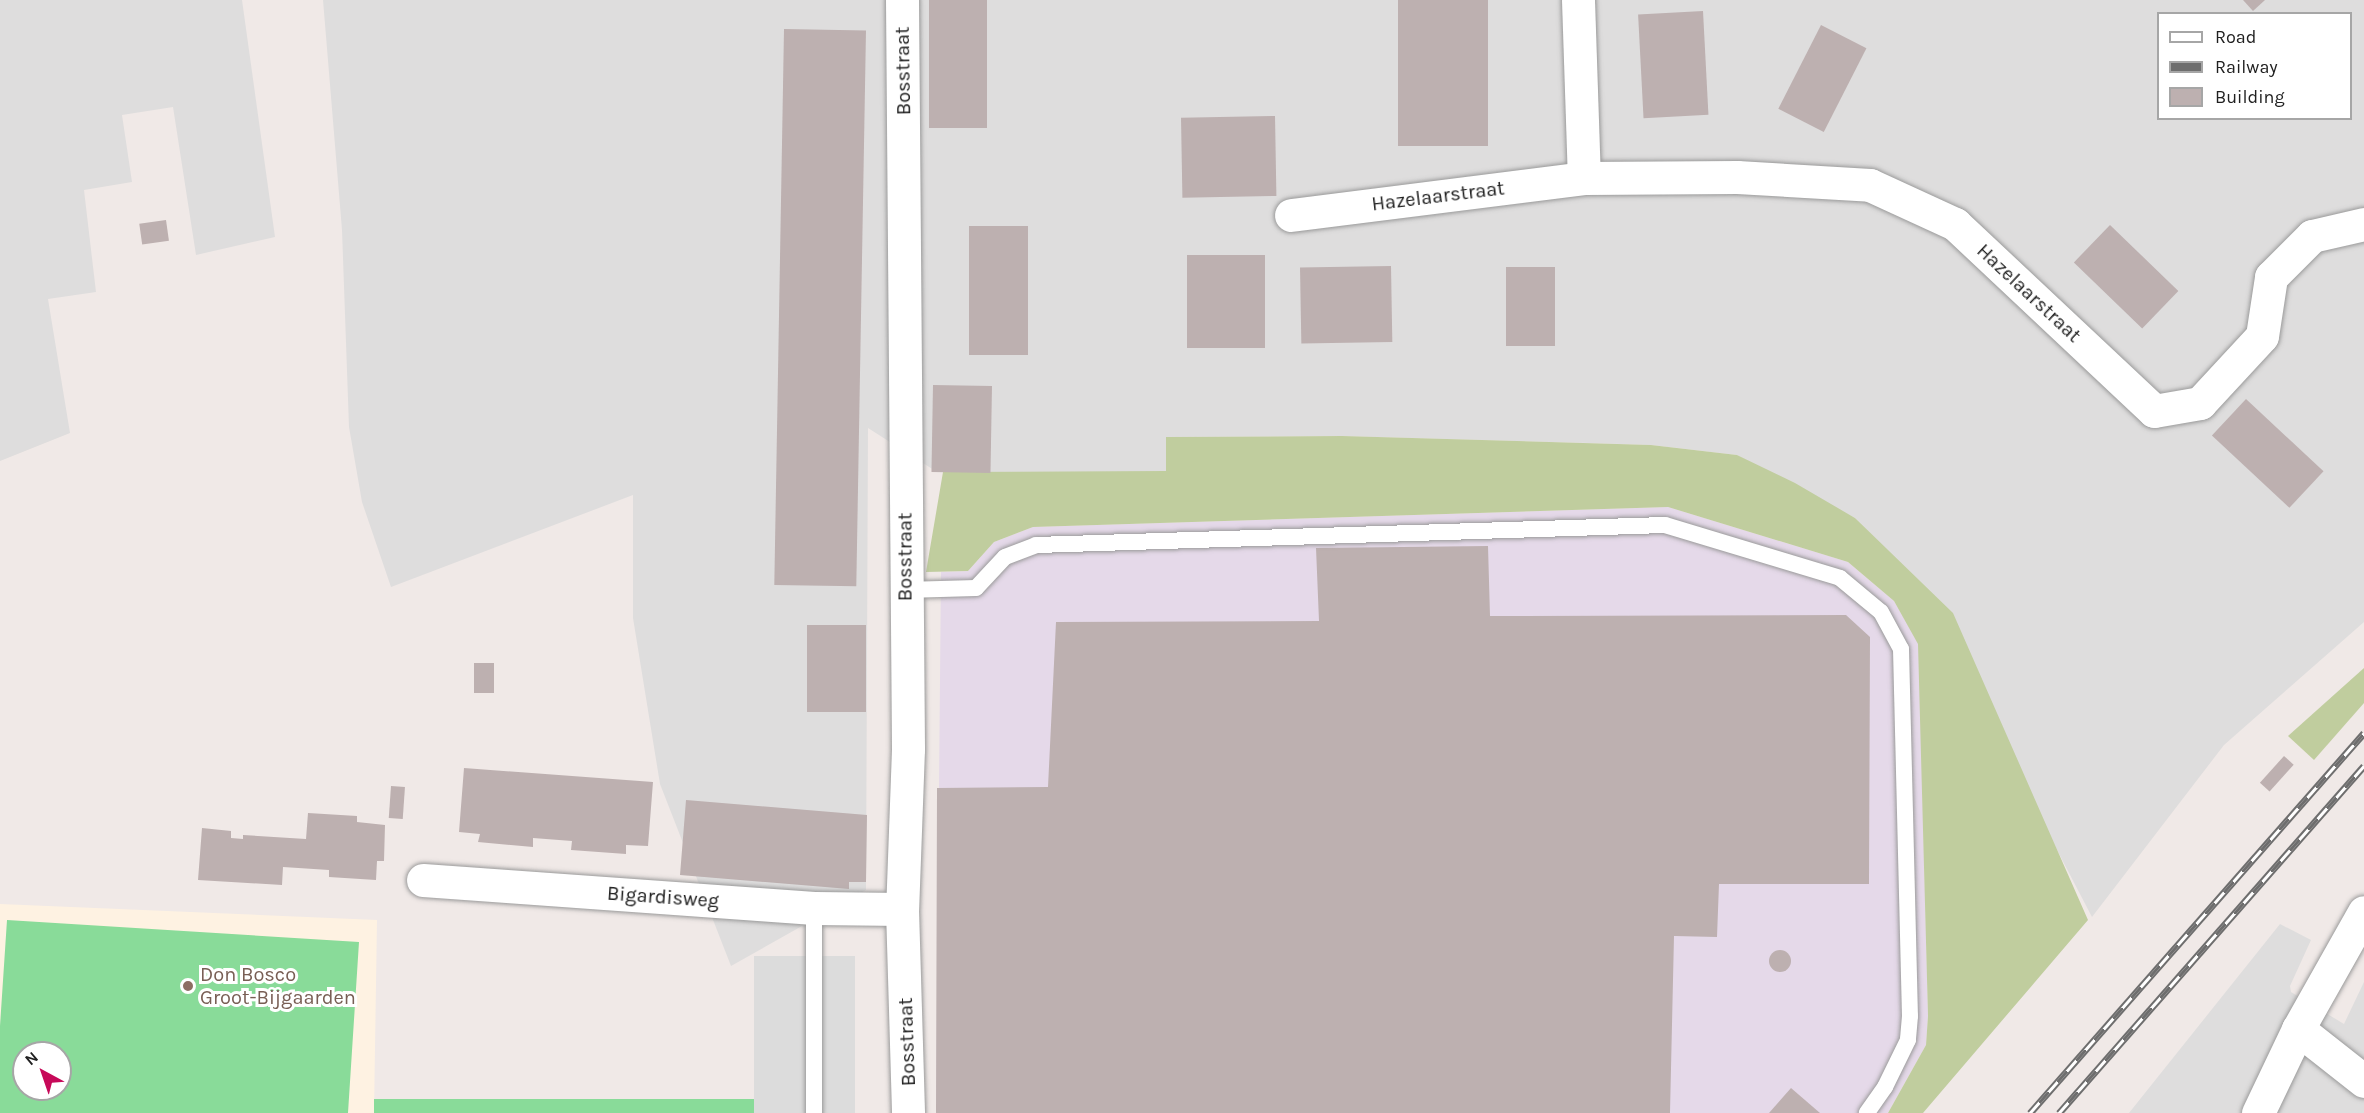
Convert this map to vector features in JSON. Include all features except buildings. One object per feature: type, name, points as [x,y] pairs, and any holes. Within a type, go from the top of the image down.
[{"type":"street","name":"Bosstraat","points":[[902,0],[904,590],[908,749],[902,909],[908,1113]]},
{"type":"street","points":[[1578,0],[1584,178]]},
{"type":"street","name":"Hazelaarstraat","points":[[1291,215],[1584,178],[1737,177],[1870,185],[1955,224],[2154,411],[2200,403],[2262,336],[2271,277],[2312,236],[2364,224]]},
{"type":"street","name":"Bigardisweg","points":[[423,880],[814,908],[902,909]]},
{"type":"street","points":[[2258,1113],[2298,1029],[2364,912]]},
{"type":"street","points":[[2298,1029],[2364,1081]]},
{"type":"lane","points":[[904,590],[976,588],[1005,557],[1036,545],[1665,525],[1839,578],[1881,612],[1901,649],[1910,1016],[1908,1040],[1867,1113]]},
{"type":"lane","points":[[814,908],[814,1113]]},
{"type":"shaded area","points":[[0,0],[242,0],[275,237],[196,255],[173,107],[122,115],[132,182],[84,190],[96,292],[48,299],[70,433],[0,461]]},
{"type":"shaded area","points":[[323,0],[2364,0],[2364,622],[2224,745],[2092,917],[1963,670],[1905,569],[1855,518],[1737,455],[1651,445],[1588,443],[1341,436],[1166,437],[1166,472],[937,472],[868,428],[866,890],[731,966],[660,784],[633,618],[633,495],[391,587],[362,502],[349,427],[342,230]]},
{"type":"shaded area","points":[[1668,507],[1848,562],[1894,601],[1919,644],[1928,1016],[1926,1045],[1888,1113],[936,1113],[941,572],[968,571],[994,542],[1033,527]]},
{"type":"shaded area","name":"Don Bosco Groot-Bijgaarden","points":[[0,904],[377,920],[374,1113],[0,1113]]},
{"type":"shaded area","points":[[2280,924],[2311,940],[2290,986],[2291,992],[2344,1024],[2364,982],[2364,1113],[2129,1113]]},
{"type":"shaded area","points":[[754,956],[855,956],[855,1113],[754,1113]]},
{"type":"green space","points":[[1342,436],[1651,445],[1737,455],[1795,483],[1855,518],[1953,613],[2088,920],[1923,1113],[1888,1113],[1926,1045],[1928,1016],[1918,644],[1894,601],[1848,562],[1668,507],[1033,527],[994,542],[968,571],[926,572],[943,472],[1166,471],[1166,437]]},
{"type":"green space","points":[[2364,668],[2364,703],[2314,760],[2288,736]]},
{"type":"green space","name":"Don Bosco Groot-Bijgaarden","points":[[7,920],[359,942],[348,1113],[0,1113],[0,1026]]},
{"type":"green space","points":[[374,1099],[755,1099],[755,1113],[374,1113]]},
{"type":"railway","points":[[2030,1113],[2364,733]]},
{"type":"railway","points":[[2059,1113],[2364,766]]},
{"type":"place","name":"Don Bosco Groot-Bijgaarden","points":[[188,986]]}]
